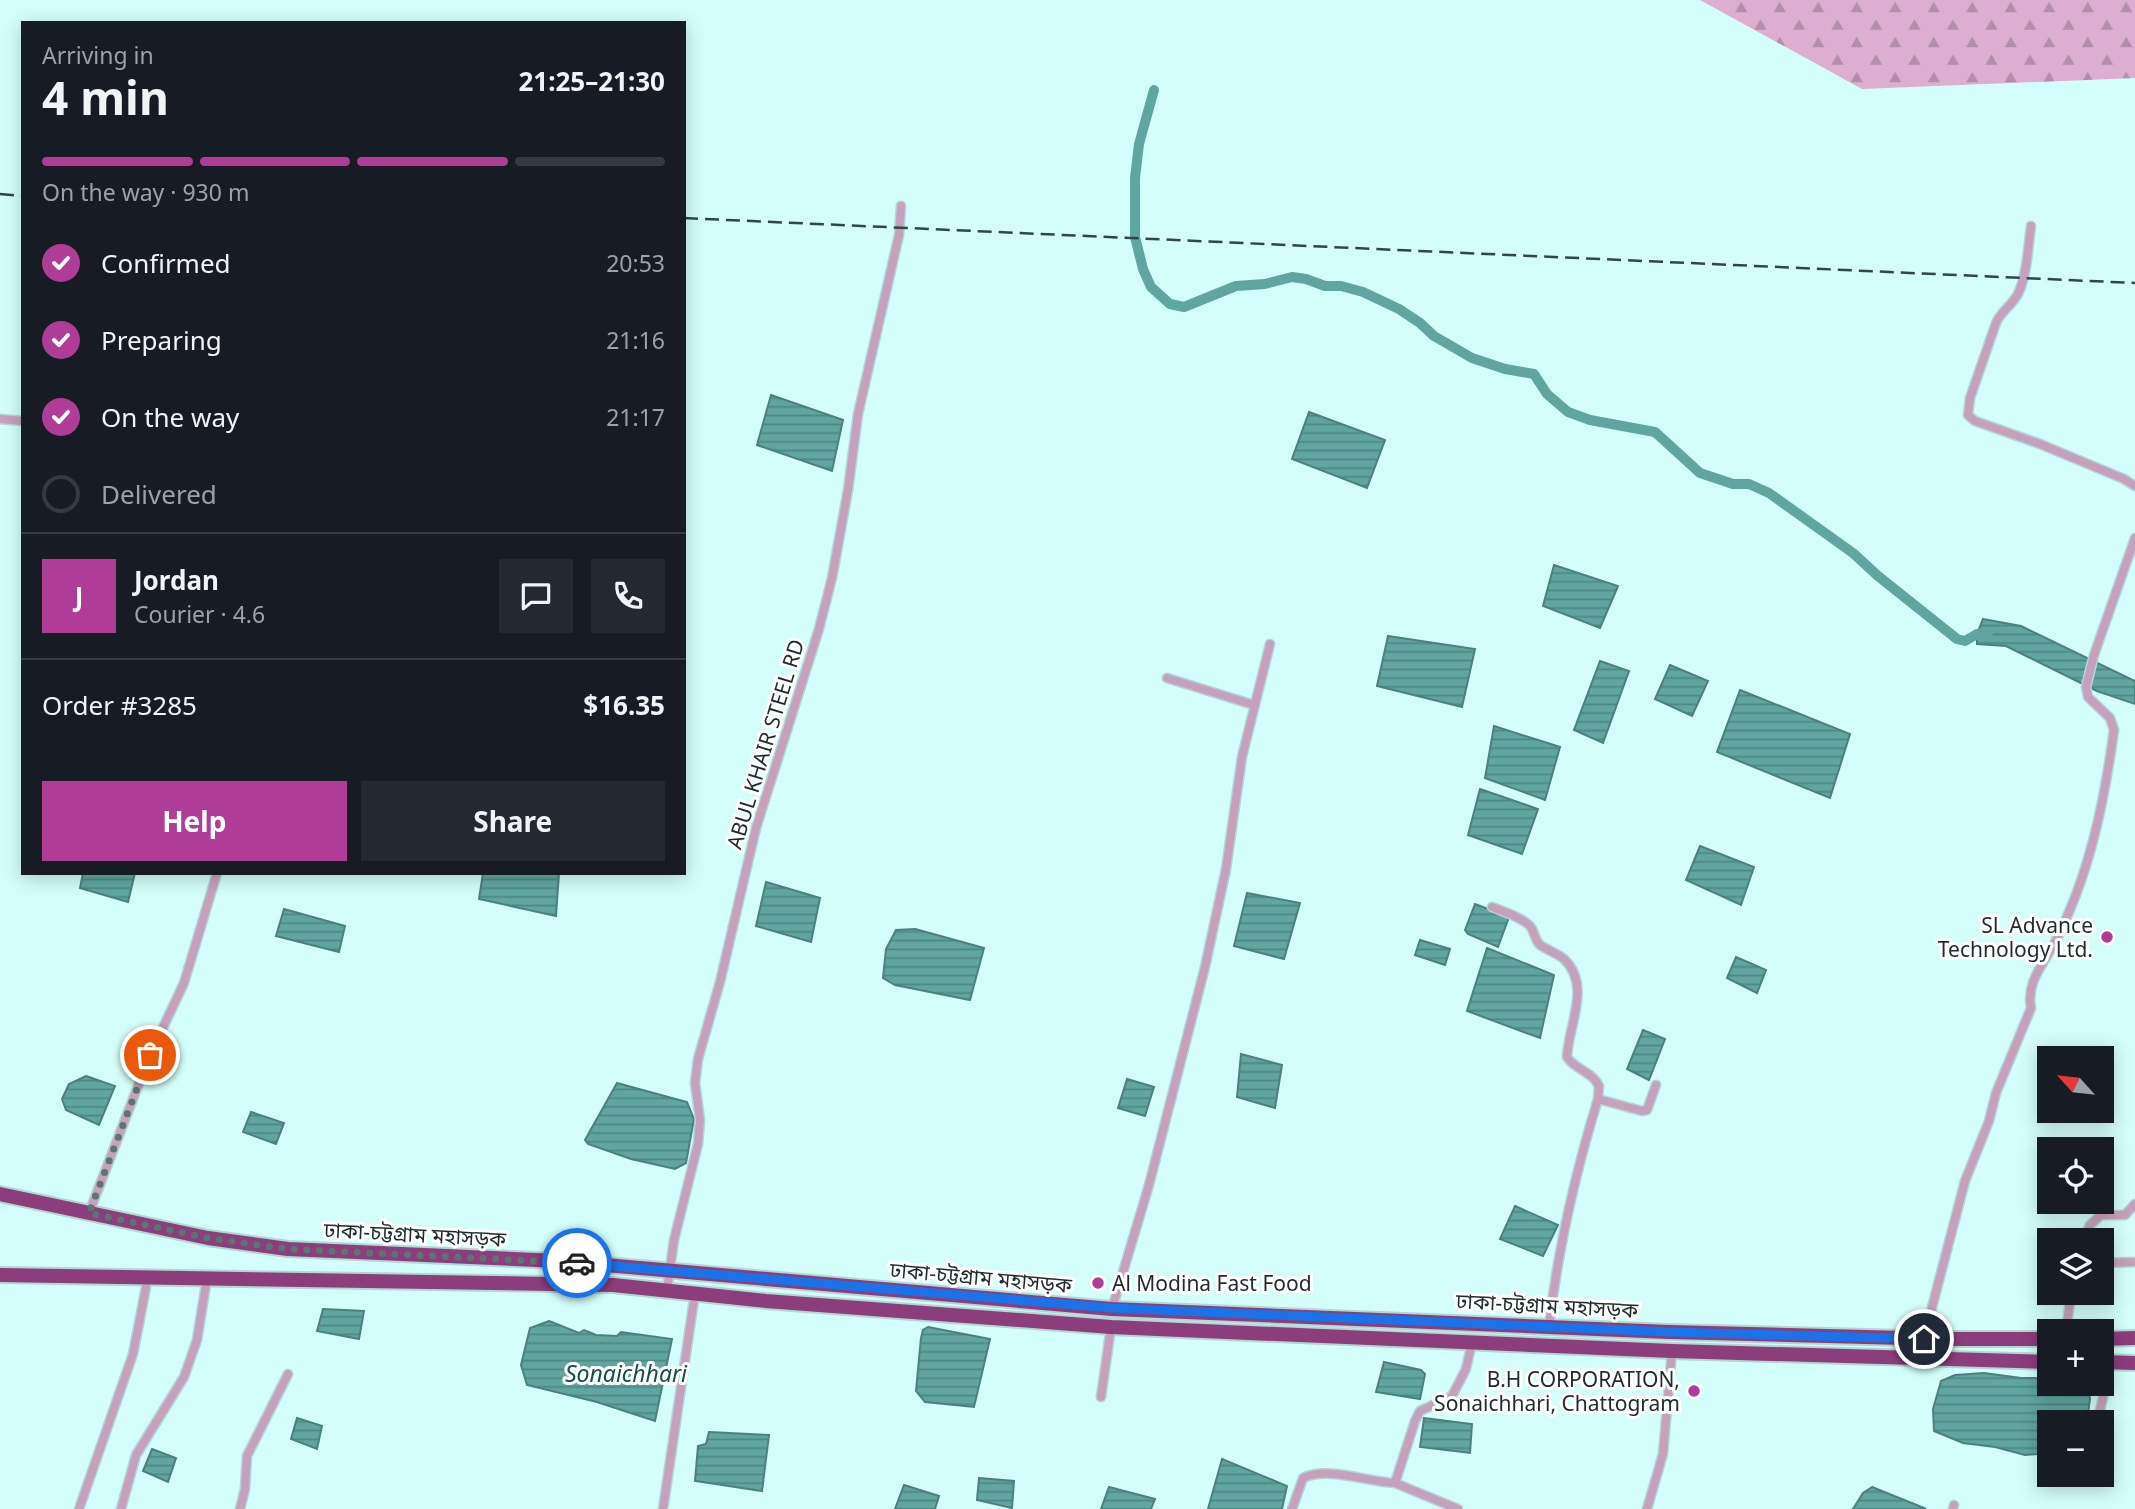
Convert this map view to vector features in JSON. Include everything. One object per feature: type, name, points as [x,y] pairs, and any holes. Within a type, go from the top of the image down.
[{"type":"highway","name":"ঢাকা-চট্টগ্রাম মহাসড়ক","points":[[0,1194],[208,1238],[288,1249],[537,1261],[1112,1308],[1924,1339],[2037,1339]]},
{"type":"highway","points":[[537,1261],[538,1284]]},
{"type":"highway","name":"ঢাকা-চট্টগ্রাম মহাসড়ক","points":[[0,1275],[613,1285],[766,1301],[1111,1327],[1672,1351],[2037,1362]]},
{"type":"highway","points":[[2114,1339],[2135,1338]]},
{"type":"highway","points":[[2114,1362],[2135,1363]]},
{"type":"street","name":"ABUL KHAIR STEEL RD","points":[[667,1290],[668,1272],[698,1144],[700,1120],[695,1083],[698,1059],[720,982],[756,828],[819,629],[832,578],[848,491],[858,414],[899,235],[901,206]]},
{"type":"street","points":[[2031,226],[2018,294],[2000,314],[1970,398],[1968,415],[1975,421],[2040,444],[2135,486]]},
{"type":"street","points":[[0,419],[21,421]]},
{"type":"street","points":[[1924,1339],[1965,1181],[1989,1121],[1996,1093],[2031,1008],[2029,995],[2036,974],[2061,932],[2079,889],[2100,818],[2114,730],[2110,718],[2088,697],[2086,687],[2094,654],[2135,538]]},
{"type":"street","points":[[1112,1308],[1149,1185],[1205,967],[1226,869],[1242,757],[1270,645]]},
{"type":"street","points":[[1167,678],[1254,705]]},
{"type":"street","points":[[89,1213],[150,1055],[184,983],[216,875]]},
{"type":"street","points":[[1492,906],[1527,924],[1533,929],[1539,944],[1563,959],[1572,970],[1579,997],[1567,1057],[1569,1062],[1597,1080],[1599,1086],[1598,1099],[1567,1216],[1549,1326]]},
{"type":"street","points":[[1598,1099],[1647,1110],[1656,1085]]},
{"type":"street","points":[[2088,1228],[2102,1215],[2125,1215],[2135,1204]]},
{"type":"street","points":[[2114,1263],[2135,1262]]},
{"type":"street","points":[[79,1509],[133,1354],[148,1277]]},
{"type":"street","points":[[121,1509],[136,1455],[184,1377],[197,1340],[207,1278]]},
{"type":"street","points":[[663,1509],[695,1293]]},
{"type":"street","points":[[1101,1397],[1111,1327]]},
{"type":"street","points":[[1395,1483],[1420,1411],[1452,1396],[1466,1369],[1472,1342]]},
{"type":"street","points":[[1647,1509],[1663,1454],[1672,1351]]},
{"type":"street","points":[[240,1509],[247,1455],[288,1374]]},
{"type":"street","points":[[1292,1509],[1303,1478],[1323,1473],[1395,1483],[1458,1509]]},
{"type":"green space","points":[[1700,0],[2135,0],[2135,78],[1862,89]]},
{"type":"water","points":[[771,395],[843,420],[832,471],[757,445]]},
{"type":"water","points":[[1309,412],[1385,440],[1367,488],[1292,459]]},
{"type":"water","points":[[1554,565],[1618,586],[1600,628],[1543,606]]},
{"type":"water","points":[[1983,619],[2021,626],[2135,681],[2135,704],[2097,691],[2006,646],[1977,644],[1977,634]]},
{"type":"water","points":[[1388,636],[1475,649],[1462,707],[1377,686]]},
{"type":"water","points":[[1600,661],[1629,671],[1603,743],[1574,730]]},
{"type":"water","points":[[1670,665],[1708,681],[1692,716],[1655,699]]},
{"type":"water","points":[[1740,690],[1850,734],[1830,798],[1717,752]]},
{"type":"water","points":[[1494,726],[1560,747],[1545,800],[1485,778]]},
{"type":"water","points":[[1480,789],[1538,809],[1522,854],[1468,835]]},
{"type":"water","points":[[1700,846],[1754,867],[1741,905],[1686,880]]},
{"type":"water","points":[[83,875],[135,875],[128,902],[80,888]]},
{"type":"water","points":[[483,875],[559,875],[556,916],[479,899]]},
{"type":"water","points":[[766,882],[820,898],[811,942],[756,926]]},
{"type":"water","points":[[1247,893],[1300,903],[1284,959],[1234,946]]},
{"type":"water","points":[[1475,904],[1509,917],[1498,947],[1468,934],[1465,930]]},
{"type":"water","points":[[284,909],[345,926],[339,952],[276,936]]},
{"type":"water","points":[[915,929],[984,948],[970,1000],[895,985],[883,978],[886,949],[896,930]]},
{"type":"water","points":[[1420,940],[1450,949],[1445,965],[1415,955]]},
{"type":"water","points":[[1487,948],[1554,975],[1540,1038],[1467,1011]]},
{"type":"water","points":[[1736,957],[1766,970],[1757,993],[1727,978]]},
{"type":"water","points":[[1643,1030],[1665,1039],[1649,1080],[1627,1069]]},
{"type":"water","points":[[1241,1054],[1282,1065],[1275,1108],[1237,1097]]},
{"type":"water","points":[[86,1076],[115,1086],[99,1125],[66,1110],[62,1099],[69,1084]]},
{"type":"water","points":[[1127,1079],[1154,1087],[1145,1116],[1118,1108]]},
{"type":"water","points":[[617,1083],[687,1102],[694,1119],[686,1163],[675,1169],[631,1159],[588,1144],[585,1140]]},
{"type":"water","points":[[251,1112],[284,1123],[276,1144],[243,1132]]},
{"type":"water","points":[[1515,1206],[1558,1225],[1543,1256],[1500,1239]]},
{"type":"water","points":[[323,1309],[364,1311],[359,1339],[317,1331]]},
{"type":"water","name":"Sonaichhari","points":[[549,1321],[579,1333],[584,1330],[596,1335],[617,1336],[621,1332],[672,1339],[655,1421],[597,1402],[527,1385],[521,1365],[530,1328]]},
{"type":"water","points":[[928,1327],[990,1339],[974,1407],[925,1402],[916,1391],[921,1338],[923,1330]]},
{"type":"water","points":[[1384,1362],[1421,1370],[1425,1374],[1420,1399],[1376,1392]]},
{"type":"water","points":[[1984,1373],[2037,1378],[2037,1396],[2089,1396],[2089,1410],[2037,1410],[2037,1454],[2025,1455],[1995,1447],[1963,1443],[1934,1431],[1933,1409],[1941,1381],[1955,1375]]},
{"type":"water","points":[[297,1418],[322,1426],[317,1449],[291,1439]]},
{"type":"water","points":[[1424,1418],[1472,1424],[1470,1453],[1420,1447]]},
{"type":"water","points":[[709,1432],[769,1435],[762,1491],[695,1481],[698,1446],[706,1444]]},
{"type":"water","points":[[152,1449],[176,1458],[168,1482],[143,1471]]},
{"type":"water","points":[[1222,1459],[1287,1486],[1282,1509],[1208,1509]]},
{"type":"water","points":[[979,1478],[1014,1481],[1012,1508],[977,1500]]},
{"type":"water","points":[[904,1485],[939,1496],[935,1509],[895,1509]]},
{"type":"water","points":[[1109,1487],[1155,1499],[1151,1509],[1101,1509]]},
{"type":"water","points":[[1872,1487],[1926,1509],[1853,1509],[1863,1493]]},
{"type":"waterway","points":[[1154,90],[1139,144],[1135,178],[1135,237],[1143,269],[1151,287],[1170,304],[1184,307],[1236,286],[1265,284],[1292,277],[1363,292],[1399,309],[1434,336],[1472,358],[1505,369],[1534,374],[1547,394],[1568,412],[1590,420],[1655,432],[1700,473],[1733,484],[1749,484],[1769,493],[1853,553],[1957,639],[1965,641],[1977,634],[1988,634]]},
{"type":"railway","points":[[0,194],[21,196]]},
{"type":"railway","points":[[686,218],[2135,283]]},
{"type":"way so far","points":[[150,1055],[89,1213],[208,1238],[288,1249],[577,1263]]},
{"type":"place","name":"SL Advance Technology Ltd.","points":[[2107,937]]},
{"type":"place","name":"Al Modina Fast Food","points":[[1098,1283]]},
{"type":"place","name":"B.H CORPORATION, Sonaichhari, Chattogram","points":[[1694,1391]]},
{"type":"route","points":[[577,1263],[1112,1308],[1669,1332],[1924,1339]]}]
